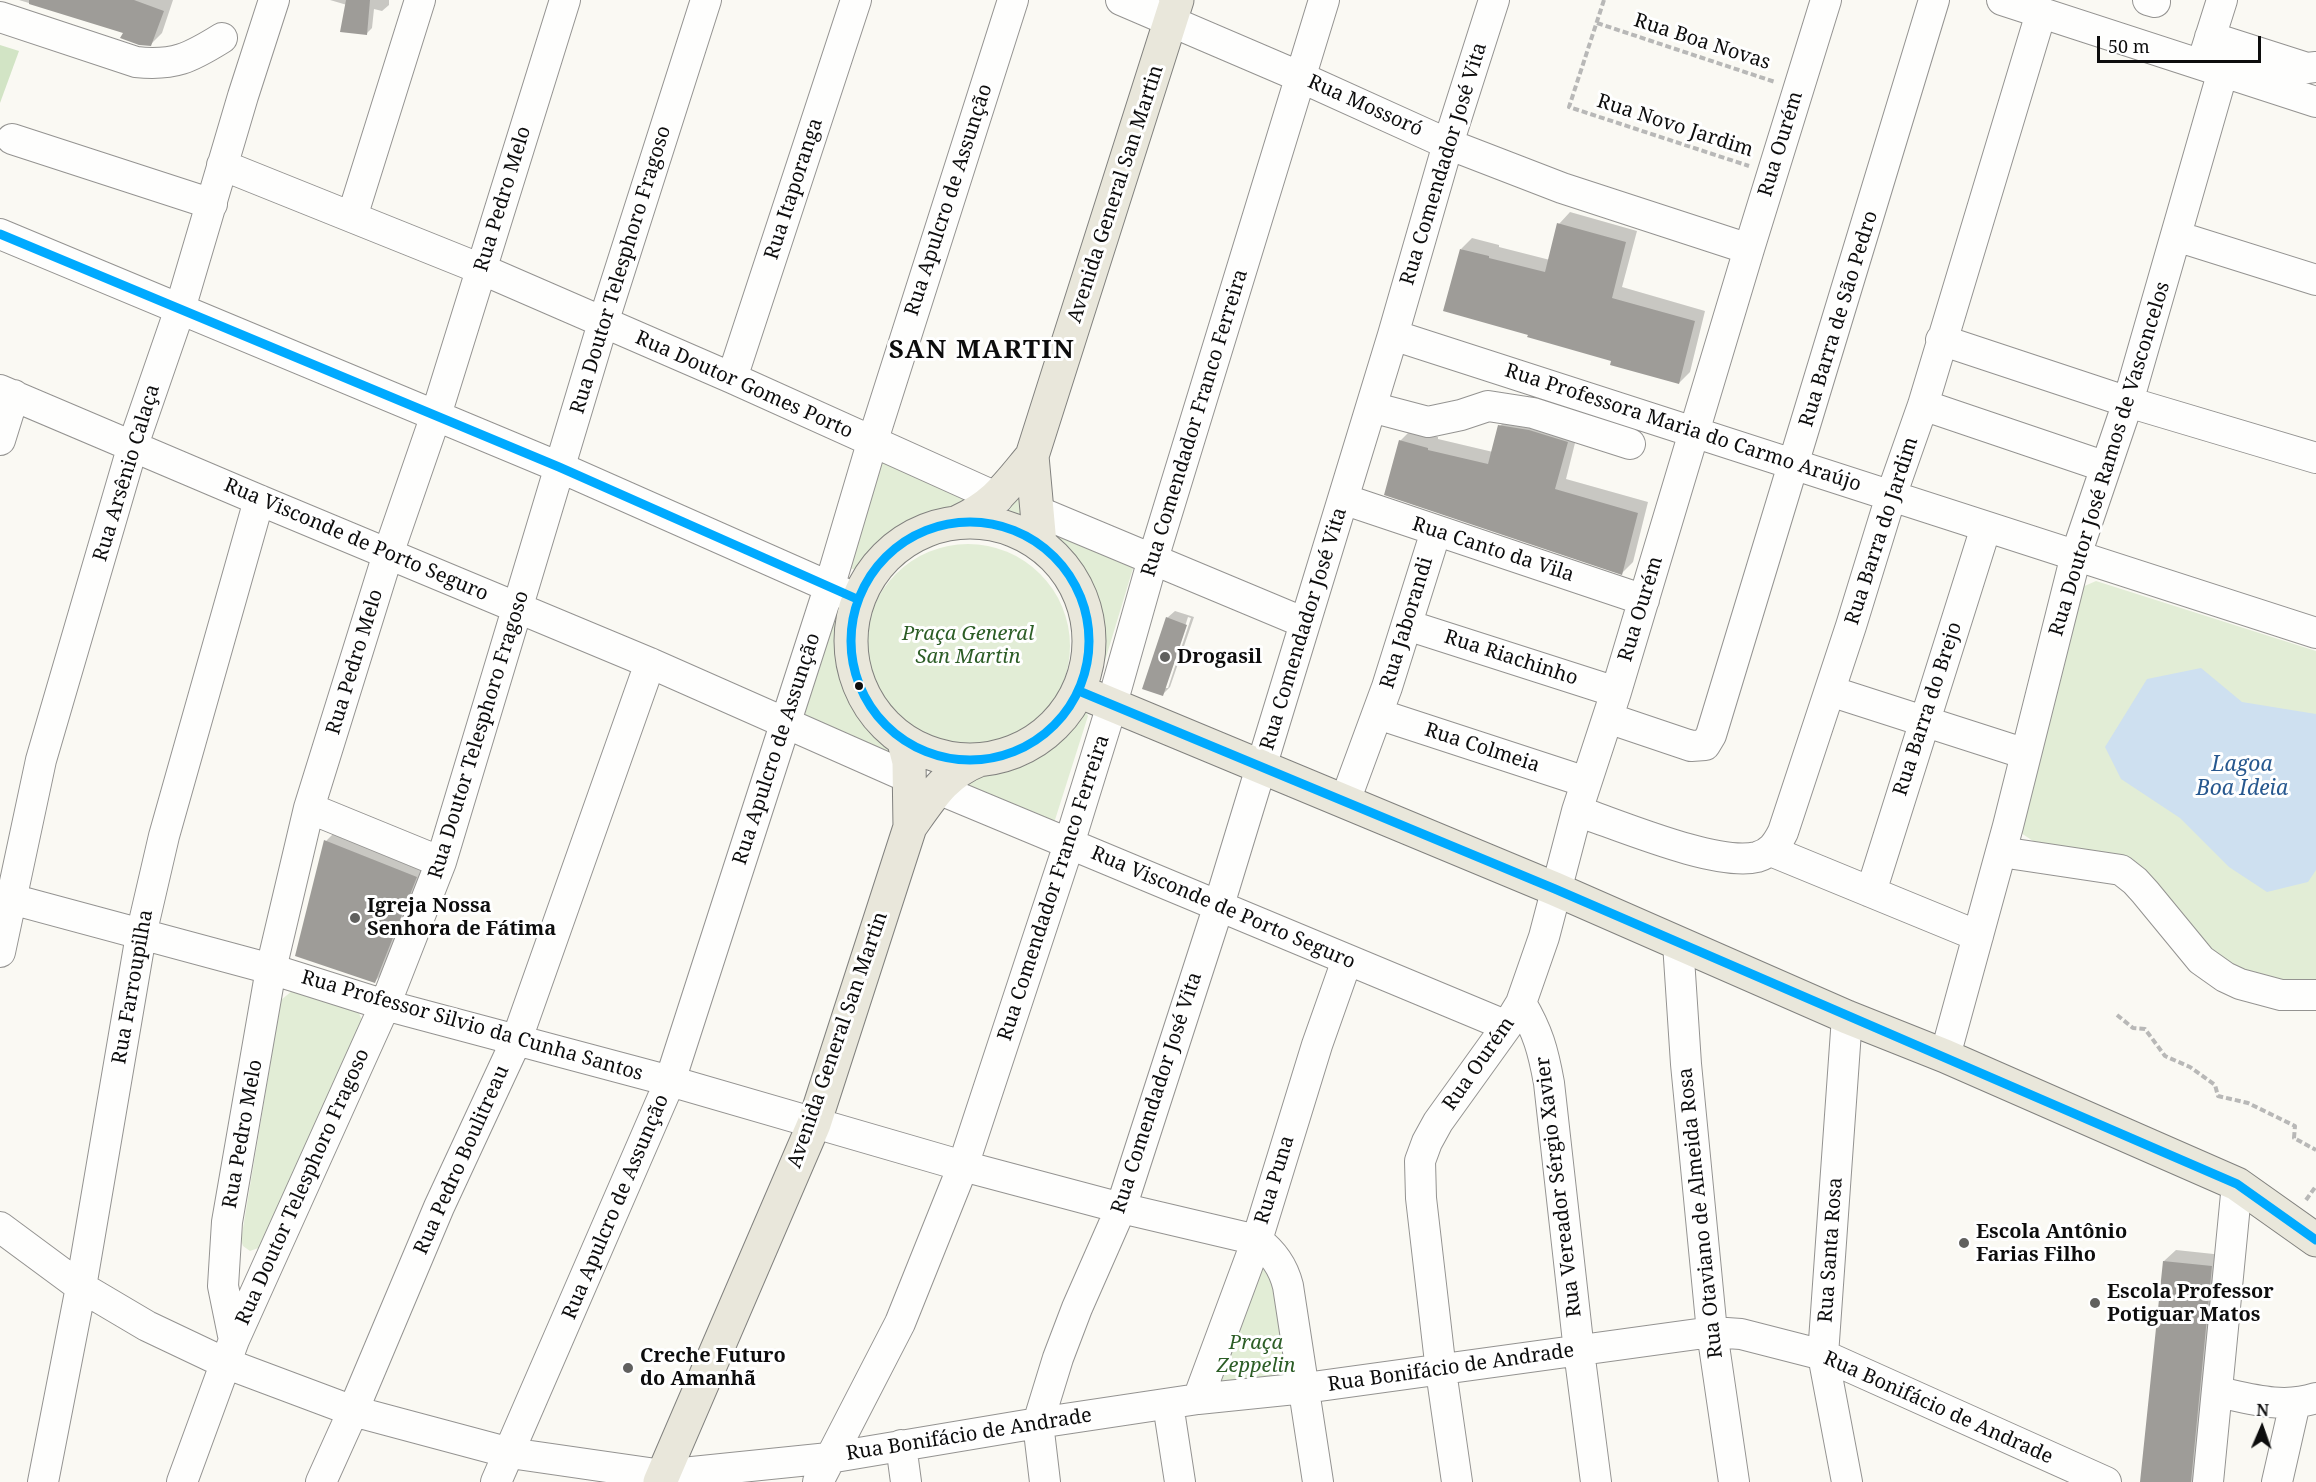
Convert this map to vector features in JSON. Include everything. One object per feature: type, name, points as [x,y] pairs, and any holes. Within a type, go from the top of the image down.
[{"type":"main road","name":"Avenida General San Martin","points":[[958,522],[981,511],[998,498],[1032,456],[1174,11]]},
{"type":"main road","name":"Avenida General San Martin","points":[[1032,456],[1040,544]]},
{"type":"main road","points":[[958,522],[979,522],[1001,526],[1021,533],[1040,544],[1060,562],[1076,585],[1086,611],[1090,638],[1088,665],[1079,691],[1065,715],[1045,734],[1022,749],[1001,757],[979,760],[940,757],[904,742],[872,710],[856,679],[850,652],[850,626],[843,594],[869,576],[886,555],[908,539],[932,528],[958,522]]},
{"type":"main road","points":[[1079,691],[1555,889],[2237,1184],[2316,1240]]},
{"type":"main road","points":[[904,742],[924,784]]},
{"type":"main road","name":"Avenida General San Martin","points":[[661,1478],[814,1124],[924,784],[979,760]]},
{"type":"street","name":"Rua Arsênio Calaça","points":[[0,952],[6,897],[41,760],[133,445],[180,309],[274,0]]},
{"type":"street","points":[[352,217],[420,0]]},
{"type":"street","name":"Rua Pedro Melo","points":[[229,1352],[223,1287],[227,1222],[271,969],[309,808],[388,554],[436,416],[565,0]]},
{"type":"street","name":"Rua Doutor Telesphoro Fragoso","points":[[182,1482],[229,1352],[385,1005],[441,862],[603,323],[706,0]]},
{"type":"street","name":"Rua Itaporanga","points":[[732,378],[856,0]]},
{"type":"street","name":"Rua Apulcro de Assunção","points":[[496,1482],[670,1081],[786,723],[843,594],[872,443],[1013,0]]},
{"type":"street","name":"Rua Mossoró","points":[[1120,0],[1174,11],[1300,77],[1448,144],[1562,188],[1749,249]]},
{"type":"street","name":"Rua Comendador Franco Ferreira","points":[[824,1470],[900,1323],[963,1166],[1069,844],[1153,559],[1324,0]]},
{"type":"street","name":"Rua Comendador José Vita","points":[[1038,1423],[1058,1358],[1077,1308],[1121,1208],[1219,905],[1393,335],[1448,144],[1494,0]]},
{"type":"street","name":"Rua Ourém","points":[[1456,1482],[1421,1198],[1420,1161],[1438,1122],[1514,1014],[1544,936],[1586,782],[1612,705],[1826,0]]},
{"type":"street","name":"Rua Barra de São Pedro","points":[[1612,705],[1683,744],[1698,746],[1708,741],[1795,465],[1935,0]]},
{"type":"street","points":[[2002,0],[2041,13],[2212,58],[2316,102]]},
{"type":"street","name":"Rua Doutor José Ramos de Vasconcelos","points":[[1945,1056],[2001,852],[2076,555],[2128,402],[2176,236],[2222,0]]},
{"type":"street","name":"Rua Barra do Jardim","points":[[1771,851],[1778,844],[1783,832],[1891,496],[1923,405],[2041,13]]},
{"type":"street","points":[[0,17],[136,62],[159,64],[177,61],[198,53],[222,38]]},
{"type":"street","points":[[2212,58],[2316,67]]},
{"type":"street","points":[[12,139],[212,204]]},
{"type":"street","name":"Rua Doutor Gomes Porto","points":[[222,165],[481,269],[732,378],[998,498]]},
{"type":"street","points":[[0,234],[559,467],[843,594]]},
{"type":"street","points":[[2176,236],[2316,280]]},
{"type":"street","name":"Rua Professora Maria do Carmo Araújo","points":[[1393,335],[1695,430],[1795,465],[2316,633]]},
{"type":"street","points":[[1941,340],[2128,402],[2316,458]]},
{"type":"street","points":[[0,440],[7,392]]},
{"type":"street","name":"Rua Visconde de Porto Seguro","points":[[7,392],[650,663],[924,784],[1347,960],[1514,1014]]},
{"type":"street","points":[[1923,405],[2106,467]]},
{"type":"street","points":[[1371,407],[1428,422],[1488,406],[1533,412],[1630,444]]},
{"type":"street","name":"Rua Farroupilha","points":[[43,1482],[81,1287],[141,935],[164,836],[259,500]]},
{"type":"street","name":"Rua Canto da Vila","points":[[1343,500],[1644,600]]},
{"type":"street","points":[[1037,511],[1305,623]]},
{"type":"street","name":"Rua Barra do Brejo","points":[[1871,892],[1986,527]]},
{"type":"street","name":"Rua Jaborandi","points":[[1345,801],[1378,714],[1436,531]]},
{"type":"street","name":"Rua Riachinho","points":[[1407,625],[1612,705]]},
{"type":"street","name":"Rua Pedro Boulitreau","points":[[321,1482],[439,1207],[517,1039],[650,663]]},
{"type":"street","points":[[1830,691],[2026,754]]},
{"type":"street","name":"Rua Colmeia","points":[[1378,714],[1586,782]]},
{"type":"street","points":[[309,808],[441,862]]},
{"type":"street","points":[[1578,811],[1687,848],[1723,857],[1752,858],[1771,851],[1978,936]]},
{"type":"street","points":[[2001,852],[2121,870],[2140,886],[2201,960],[2225,977],[2240,984],[2282,995],[2316,995]]},
{"type":"street","name":"Rua Professor Silvio da Cunha Santos","points":[[6,897],[271,969],[385,1005],[670,1081],[963,1166],[1121,1208],[1257,1240]]},
{"type":"street","name":"Rua Otaviano de Almeida Rosa","points":[[1678,943],[1686,1064],[1712,1332],[1734,1482]]},
{"type":"street","name":"Rua Puna","points":[[1198,1399],[1257,1240],[1317,1045],[1347,960]]},
{"type":"street","name":"Rua Vereador Sérgio Xavier","points":[[1514,1014],[1537,1029],[1547,1073],[1596,1482]]},
{"type":"street","name":"Rua Santa Rosa","points":[[1847,1017],[1823,1355],[1847,1482]]},
{"type":"street","points":[[2208,1482],[2237,1184]]},
{"type":"street","name":"Rua Bonifácio de Andrade","points":[[0,1227],[81,1287],[147,1326],[229,1352],[353,1411],[510,1453],[661,1478],[824,1470],[901,1445],[1038,1423],[1198,1399],[1441,1371],[1712,1332],[1741,1334],[1823,1355],[2106,1482]]},
{"type":"street","points":[[1257,1240],[1271,1251],[1285,1275],[1305,1388],[1318,1482]]},
{"type":"street","points":[[2218,1392],[2267,1403],[2305,1401],[2277,1482]]},
{"type":"street","points":[[1168,1404],[1180,1482]]},
{"type":"street","points":[[1038,1423],[1045,1482]]},
{"type":"street","points":[[901,1445],[906,1482]]},
{"type":"street","points":[[2037,1452],[2043,1482]]},
{"type":"path","points":[[1597,23],[1604,0]]},
{"type":"path","name":"Rua Boa Novas","points":[[1597,23],[1798,90]]},
{"type":"path","name":"Rua Novo Jardim","points":[[1597,23],[1569,106],[1772,173]]},
{"type":"path","points":[[2117,1015],[2133,1028],[2145,1029],[2165,1056],[2190,1067],[2215,1084],[2218,1096],[2248,1103],[2295,1126],[2294,1138],[2316,1150]]},
{"type":"green space","points":[[0,45],[19,51],[0,103]]},
{"type":"green space","points":[[883,461],[967,496],[968,509],[906,529],[879,547],[856,570],[849,568],[876,468]]},
{"type":"green space","points":[[1020,489],[1020,524],[996,519],[995,518]]},
{"type":"green space","points":[[1043,528],[1134,565],[1101,674],[1097,672],[1097,627],[1085,586],[1069,560],[1050,541]]},
{"type":"green space","name":"Praça General San Martin","points":[[968,544],[988,546],[1016,556],[1033,567],[1047,581],[1062,607],[1068,626],[1070,646],[1068,666],[1058,694],[1047,711],[1033,725],[1007,740],[988,746],[968,748],[948,746],[920,736],[903,725],[889,711],[874,685],[868,666],[866,646],[868,626],[878,598],[889,581],[903,567],[929,552],[948,546]]},
{"type":"green space","points":[[2096,581],[2316,651],[2316,985],[2233,974],[2146,885],[2051,853],[2018,831],[2080,588]]},
{"type":"green space","points":[[835,611],[840,616],[839,656],[848,694],[867,728],[896,755],[804,719],[799,707]]},
{"type":"green space","points":[[1081,712],[1086,712],[1088,716],[1054,823],[963,787],[982,775],[1004,771],[1037,756],[1061,737]]},
{"type":"green space","points":[[292,991],[358,1011],[362,1020],[261,1247],[250,1251],[243,1246],[241,1240],[281,1000]]},
{"type":"green space","name":"Praça Zeppelin","points":[[1263,1262],[1277,1296],[1288,1377],[1213,1385]]},
{"type":"water","name":"Lagoa Boa Ideia","points":[[2201,668],[2242,702],[2316,714],[2316,870],[2308,882],[2267,892],[2229,867],[2180,818],[2121,779],[2105,747],[2147,679]]},
{"type":"building","points":[[29,0],[134,0],[164,11],[151,46],[139,45],[120,38],[123,33],[29,4]]},
{"type":"building","points":[[346,0],[370,0],[367,35],[340,32]]},
{"type":"building","points":[[1557,223],[1626,242],[1612,298],[1695,321],[1679,384],[1610,365],[1611,361],[1443,311],[1460,249],[1545,272]]},
{"type":"building","points":[[1498,425],[1529,430],[1568,442],[1555,489],[1638,513],[1622,575],[1384,495],[1399,440],[1428,448],[1428,450],[1488,464]]},
{"type":"building","name":"Drogasil","points":[[1166,617],[1187,625],[1163,696],[1142,689]]},
{"type":"building","name":"Igreja Nossa Senhora de Fátima","points":[[324,840],[417,877],[375,983],[295,956]]},
{"type":"building","points":[[2163,1261],[2212,1266],[2191,1482],[2140,1482]]},
{"type":"transit line","points":[[0,234],[559,467],[857,599]]},
{"type":"transit line","points":[[958,522],[982,522],[1005,527],[1026,536],[1046,549],[1062,565],[1075,585],[1084,606],[1089,641],[1087,664],[1080,687],[1062,717],[1046,733],[1026,746],[1005,755],[982,760],[958,760],[935,755],[914,746],[894,733],[878,717],[865,697],[856,676],[851,653],[851,629],[856,606],[865,585],[878,565],[894,549],[914,536],[935,527],[958,522]]},
{"type":"transit line","points":[[1079,691],[1555,889],[2237,1184],[2316,1240]]},
{"type":"place","name":"Drogasil","points":[[1165,657]]},
{"type":"place","name":"Igreja Nossa Senhora de Fátima","points":[[355,918]]},
{"type":"place","name":"Escola Antônio Farias Filho","points":[[1964,1243]]},
{"type":"place","name":"Escola Professor Potiguar Matos","points":[[2095,1303]]},
{"type":"place","name":"Creche Futuro do Amanhã","points":[[628,1368]]},
{"type":"district","name":"SAN MARTIN","points":[[982,351]]}]
